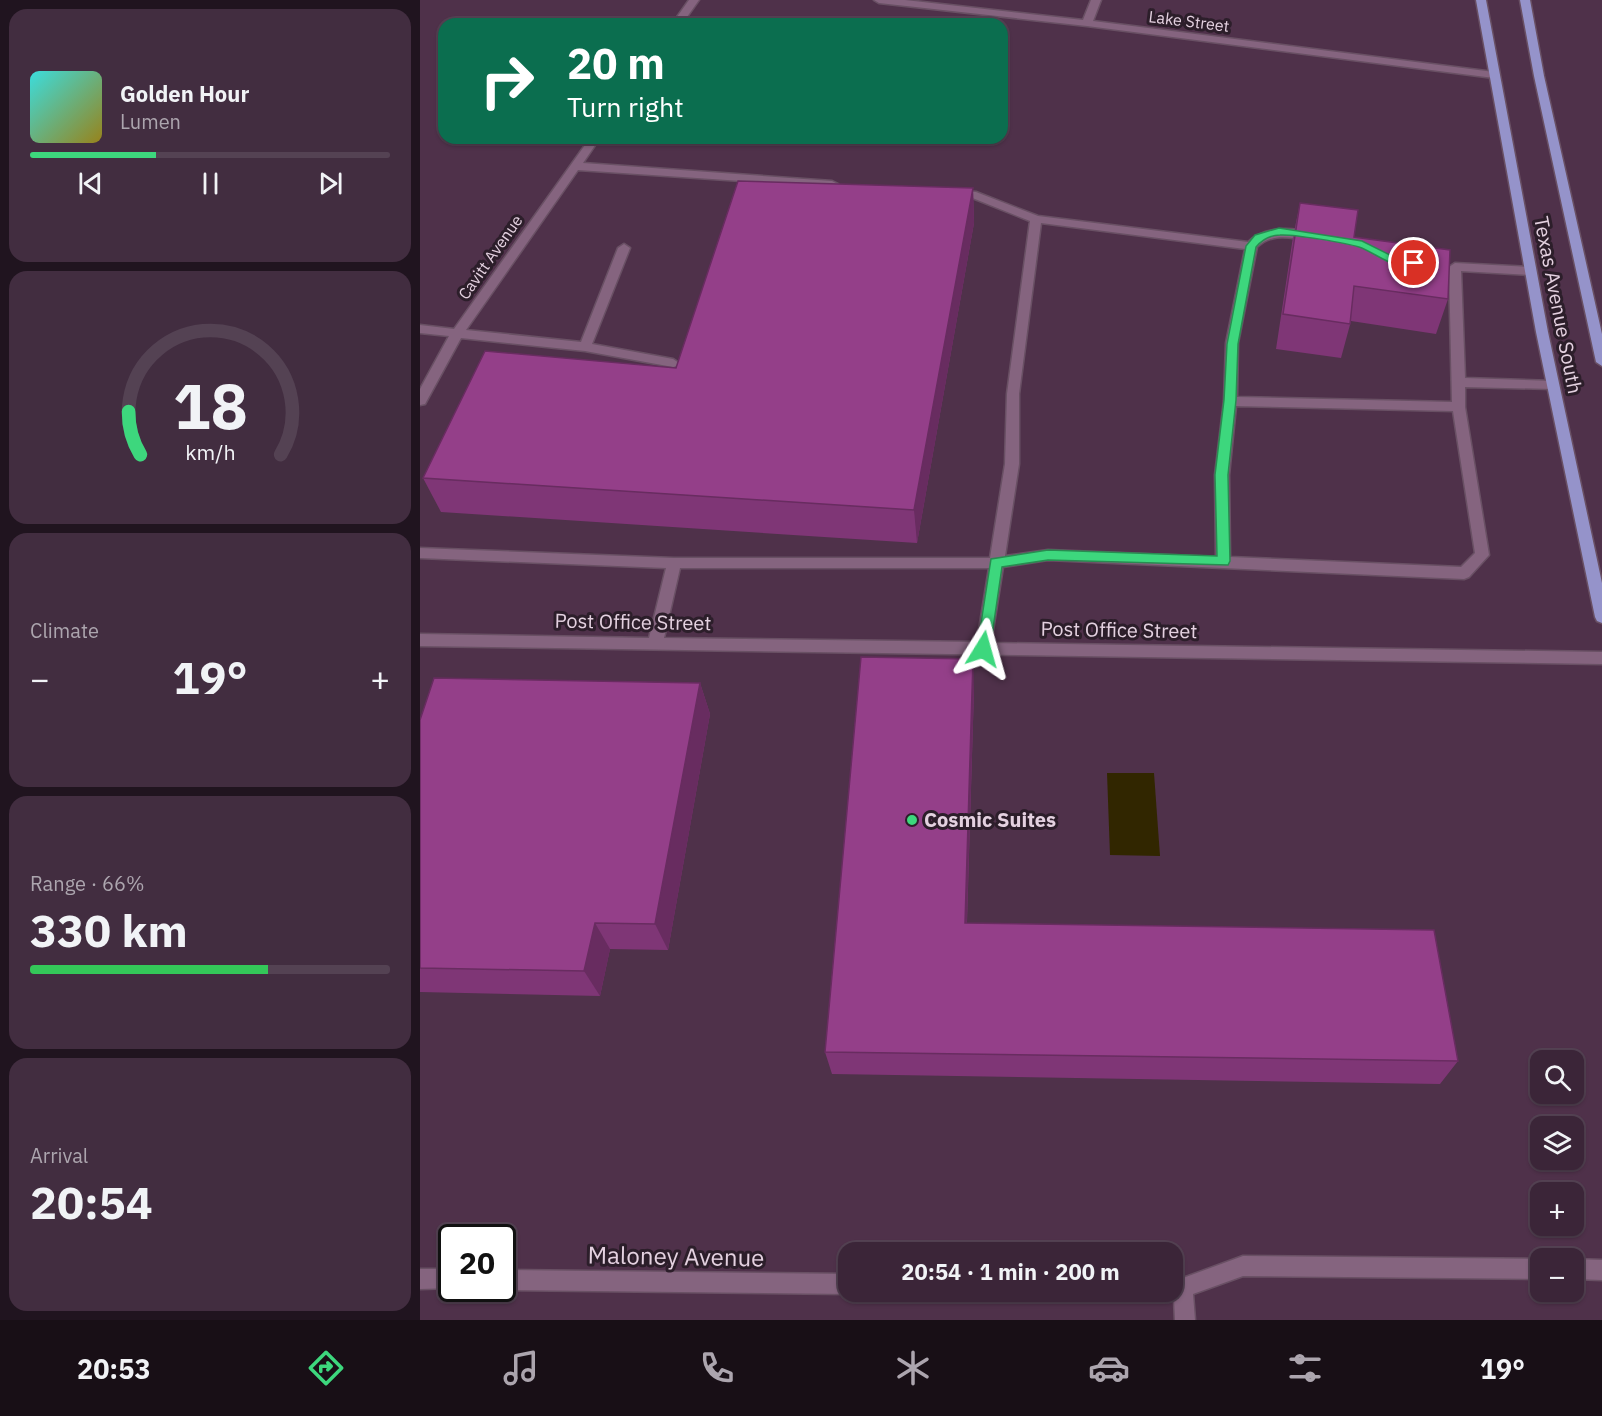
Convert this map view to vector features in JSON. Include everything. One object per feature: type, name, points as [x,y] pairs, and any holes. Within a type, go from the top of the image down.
[{"type":"main road","name":"Texas Avenue South","points":[[1481,0],[1530,271],[1602,617]]},
{"type":"main road","name":"Texas Avenue South","points":[[1525,0],[1589,313],[1602,362]]},
{"type":"street","points":[[681,18],[694,0]]},
{"type":"street","name":"Lake Street","points":[[879,0],[1087,23],[1494,75]]},
{"type":"street","points":[[1087,23],[1096,0]]},
{"type":"street","name":"Cavitt Avenue","points":[[420,400],[456,334],[591,144]]},
{"type":"street","points":[[575,166],[843,185]]},
{"type":"street","points":[[937,192],[972,194],[1036,219],[1251,246]]},
{"type":"street","points":[[983,649],[1012,464],[1013,394],[1036,219]]},
{"type":"street","points":[[1223,561],[1222,475],[1233,344],[1251,246],[1259,237],[1279,231],[1321,238]]},
{"type":"street","points":[[585,347],[624,248]]},
{"type":"street","points":[[420,553],[674,563],[996,563],[1048,555],[1464,573],[1482,555],[1460,407],[1450,266],[1530,271]]},
{"type":"street","points":[[420,329],[585,347],[673,363]]},
{"type":"street","points":[[1458,382],[1553,385]]},
{"type":"street","points":[[1230,400],[1460,407]]},
{"type":"street","points":[[655,644],[674,563]]},
{"type":"street","name":"Post Office Street","points":[[420,640],[1602,657]]},
{"type":"street","points":[[1183,1286],[1243,1266],[1530,1269]]},
{"type":"street","points":[[1584,1269],[1602,1270]]},
{"type":"street","points":[[420,1279],[438,1279]]},
{"type":"street","name":"Maloney Avenue","points":[[516,1280],[838,1284]]},
{"type":"street","points":[[1181,1302],[1185,1320]]},
{"type":"shaded area","points":[[1107,773],[1154,773],[1160,856],[1110,855]]},
{"type":"building","points":[[738,181],[973,188],[914,510],[423,478],[485,351],[676,368]]},
{"type":"building","points":[[1300,203],[1358,210],[1354,237],[1450,250],[1448,299],[1354,286],[1350,324],[1283,314]]},
{"type":"building","name":"Cosmic Suites","points":[[861,657],[973,659],[965,923],[1434,930],[1458,1061],[825,1052]]},
{"type":"building","points":[[434,678],[700,683],[655,924],[595,923],[584,971],[420,968],[420,720]]},
{"type":"place","name":"Cosmic Suites","points":[[912,820]]},
{"type":"route","points":[[983,649],[996,563],[1048,555],[1223,561],[1222,475],[1233,344],[1251,246],[1259,237],[1279,231],[1362,244],[1394,261],[1414,263]]}]
